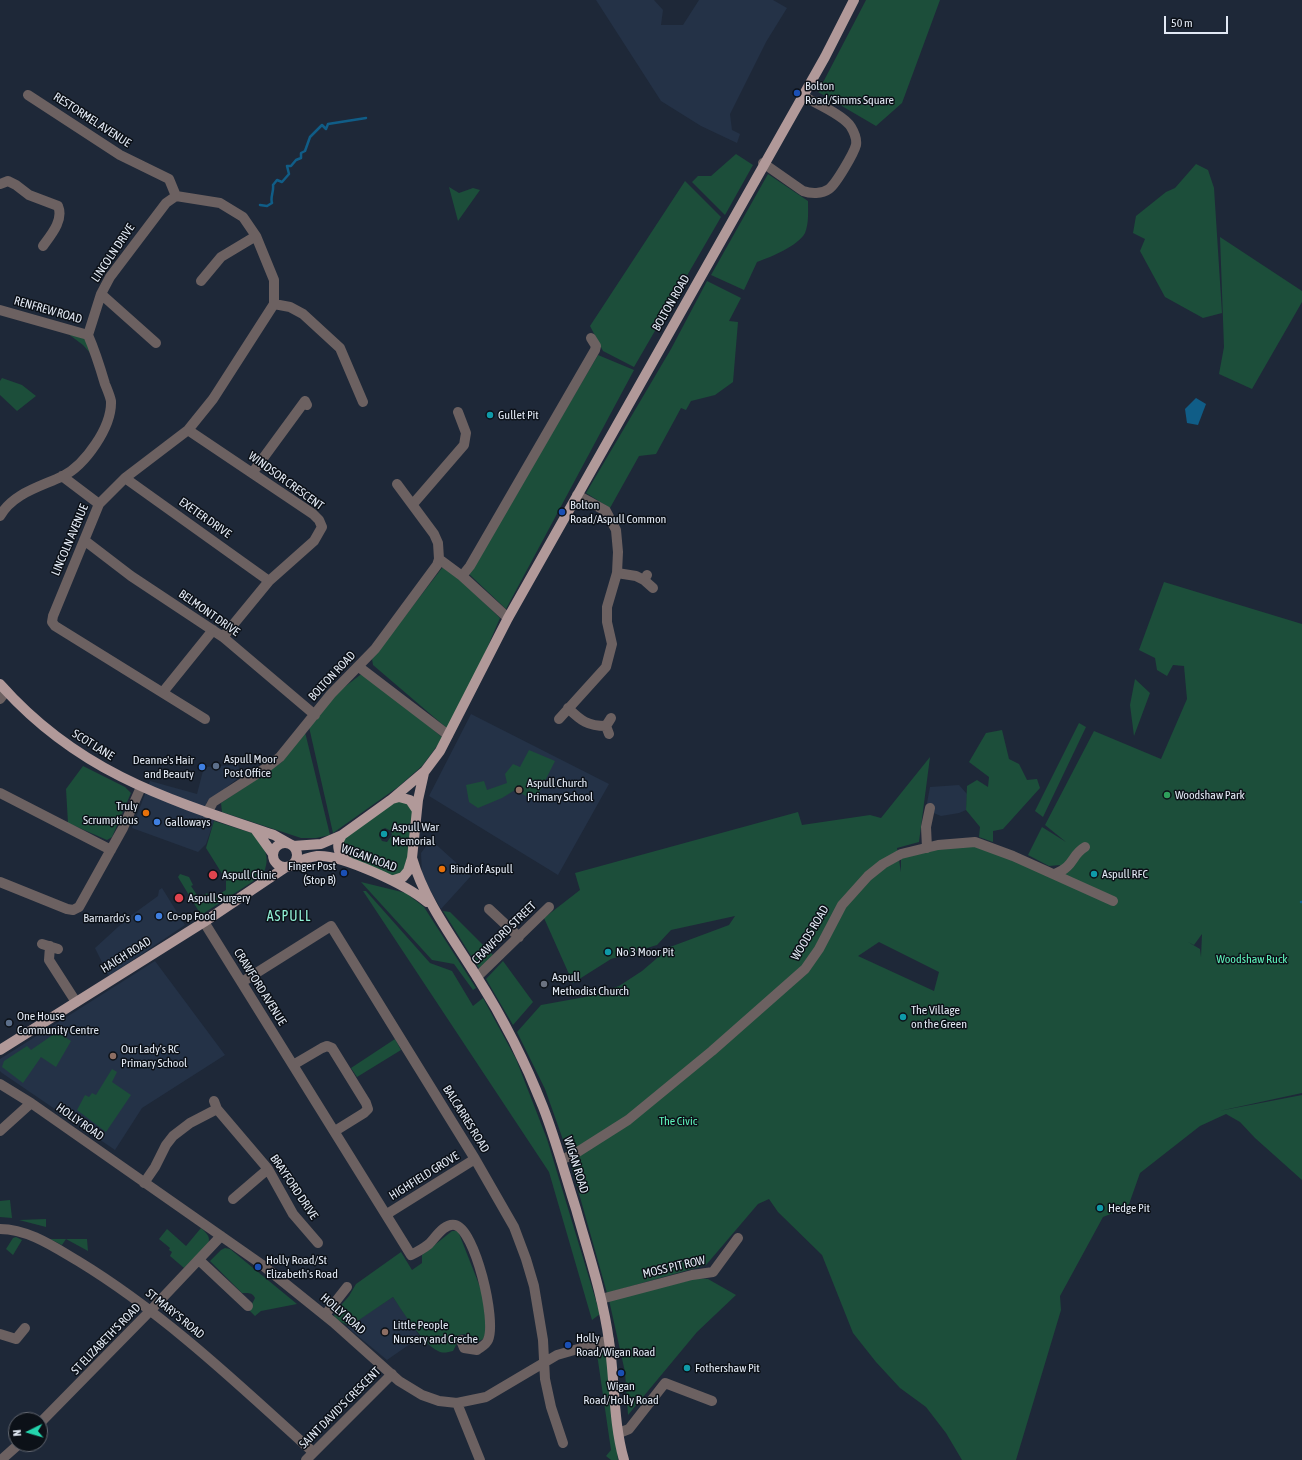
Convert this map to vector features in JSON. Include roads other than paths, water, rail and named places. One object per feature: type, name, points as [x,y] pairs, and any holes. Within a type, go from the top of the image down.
[{"type":"main road","name":"BOLTON ROAD","points":[[292,845],[321,844],[342,834],[392,799],[425,771],[440,751],[508,618],[702,276],[854,0]]},
{"type":"main road","name":"SCOT LANE","points":[[2,691],[48,731],[73,750],[100,767],[141,787],[207,813],[280,837],[292,845]]},
{"type":"main road","name":"BOLTON ROAD","points":[[412,858],[416,809],[420,784],[425,771]]},
{"type":"main road","points":[[392,799],[399,797],[410,800],[416,809]]},
{"type":"main road","points":[[255,829],[274,857],[279,865],[290,865],[297,853],[292,845],[279,844],[274,857],[265,882]]},
{"type":"main road","points":[[342,834],[338,844],[339,849],[341,855],[349,862]]},
{"type":"main road","name":"WIGAN ROAD","points":[[290,865],[318,856],[349,862],[394,880],[412,890],[430,904]]},
{"type":"main road","points":[[394,880],[407,874],[412,858]]},
{"type":"main road","name":"WIGAN ROAD","points":[[412,858],[420,882],[430,904],[477,977],[518,1048],[544,1109],[561,1160],[601,1299],[609,1340],[619,1433],[624,1460]]},
{"type":"main road","name":"HAIGH ROAD","points":[[0,1050],[204,922],[290,865]]},
{"type":"street","name":"RESTORMEL AVENUE","points":[[28,95],[120,155],[169,179],[176,196]]},
{"type":"street","points":[[763,163],[803,191],[819,193],[832,188],[854,151],[856,143],[850,126],[842,119],[802,96]]},
{"type":"street","points":[[0,184],[8,181],[29,195],[58,206],[60,212],[59,219],[43,246]]},
{"type":"street","points":[[176,196],[220,203],[243,217],[256,236],[274,280],[274,304],[290,307],[303,314],[340,348],[363,402]]},
{"type":"street","name":"LINCOLN DRIVE","points":[[88,335],[101,294],[110,277],[166,203],[176,196]]},
{"type":"street","points":[[202,281],[221,257],[256,236]]},
{"type":"street","points":[[101,294],[156,343]]},
{"type":"street","name":"LINCOLN AVENUE","points":[[205,719],[55,626],[52,622],[99,504],[125,478],[188,430],[213,399],[274,304]]},
{"type":"street","name":"RENFREW ROAD","points":[[0,310],[88,335]]},
{"type":"street","points":[[0,516],[5,508],[26,492],[70,471],[92,450],[101,434],[109,414],[111,401],[99,361],[88,335]]},
{"type":"street","points":[[462,576],[470,566],[595,350],[596,346],[591,338]]},
{"type":"street","points":[[252,472],[305,400],[307,405]]},
{"type":"street","points":[[413,504],[464,445],[466,433],[458,412]]},
{"type":"street","name":"WINDSOR CRESCENT","points":[[188,430],[313,514],[319,520],[322,527],[320,533],[314,541],[269,581],[223,637]]},
{"type":"street","points":[[62,476],[99,504]]},
{"type":"street","name":"EXETER DRIVE","points":[[125,478],[269,581]]},
{"type":"street","points":[[397,484],[413,504],[436,538],[439,559],[462,576],[508,618]]},
{"type":"street","points":[[558,719],[606,667],[612,644],[607,622],[607,607],[617,573],[618,540],[613,522],[606,511],[577,495]]},
{"type":"street","name":"BELMONT DRIVE","points":[[84,540],[131,576],[223,637],[315,715]]},
{"type":"street","name":"BOLTON ROAD","points":[[207,813],[212,802],[266,768],[280,757],[331,694],[375,649],[437,565],[439,559]]},
{"type":"street","points":[[617,573],[646,577],[653,588]]},
{"type":"street","points":[[163,692],[213,630]]},
{"type":"street","points":[[359,667],[448,735]]},
{"type":"street","points":[[568,708],[579,719],[593,726],[609,726]]},
{"type":"street","points":[[0,882],[64,908],[76,909],[83,903],[111,850],[141,787]]},
{"type":"street","points":[[0,793],[111,850]]},
{"type":"street","points":[[928,848],[926,826],[930,808]]},
{"type":"street","name":"WOODS ROAD","points":[[561,1160],[576,1153],[628,1120],[712,1051],[805,969],[819,949],[842,905],[868,876],[883,864],[901,854],[928,848],[975,842],[1013,856],[1113,901]]},
{"type":"street","points":[[1055,874],[1071,864],[1079,850],[1085,847]]},
{"type":"street","name":"CRAWFORD STREET","points":[[477,977],[549,907]]},
{"type":"street","points":[[489,909],[519,937]]},
{"type":"street","name":"CRAWFORD AVENUE","points":[[204,922],[413,1259],[449,1225],[460,1227],[466,1235],[483,1278],[488,1296],[492,1326],[488,1341],[483,1346],[471,1350],[461,1346]]},
{"type":"street","name":"BALCARRES ROAD","points":[[242,982],[331,926],[505,1209],[526,1259],[539,1312],[543,1340],[543,1362],[551,1407],[563,1443]]},
{"type":"street","points":[[50,946],[50,960],[76,1002]]},
{"type":"street","points":[[293,1065],[322,1048],[327,1046],[332,1048],[366,1103],[368,1109],[335,1131]]},
{"type":"street","name":"HOLLY ROAD","points":[[0,1084],[31,1103],[261,1264],[325,1315],[392,1374],[418,1393],[439,1401],[457,1403],[486,1397],[502,1389],[543,1362],[557,1355],[609,1340]]},
{"type":"street","points":[[0,1131],[31,1103]]},
{"type":"street","name":"BRAYFORD DRIVE","points":[[144,1183],[155,1168],[166,1145],[174,1136],[216,1105],[268,1170],[293,1214],[318,1243]]},
{"type":"street","name":"HIGHFIELD GROVE","points":[[386,1214],[475,1159]]},
{"type":"street","points":[[233,1199],[268,1170]]},
{"type":"street","name":"ST MARY'S ROAD","points":[[0,1229],[22,1232],[57,1249],[136,1298],[216,1365],[313,1452]]},
{"type":"street","name":"ST ELIZABETH'S ROAD","points":[[48,1415],[221,1236]]},
{"type":"street","name":"MOSS PIT ROW","points":[[601,1299],[692,1275],[713,1272],[738,1238]]},
{"type":"street","points":[[199,1260],[248,1306]]},
{"type":"street","points":[[325,1315],[347,1287]]},
{"type":"street","points":[[0,1334],[16,1339],[25,1328]]},
{"type":"street","name":"SAINT DAVID'S CRESCENT","points":[[306,1460],[392,1374]]},
{"type":"street","points":[[619,1433],[629,1429],[665,1383],[712,1401]]},
{"type":"street","points":[[457,1403],[480,1460]]},
{"type":"street","points":[[1,1460],[10,1452]]},
{"type":"water","points":[[1196,398],[1206,404],[1198,425],[1187,423],[1185,409]]},
{"type":"waterway","points":[[260,205],[267,206],[272,203],[271,199],[273,185],[277,180],[282,182],[289,174],[287,166],[291,166],[296,160],[301,158],[301,153],[305,151],[310,137],[322,125],[326,129],[328,124],[366,118]]},
{"type":"place","name":"Bolton Road/Simms Square","points":[[797,93]]},
{"type":"place","name":"Gullet Pit","points":[[490,415]]},
{"type":"place","name":"Bolton Road/Aspull Common","points":[[562,512]]},
{"type":"place","name":"Aspull Moor Post Office","points":[[216,766]]},
{"type":"place","name":"Deanne's Hair and Beauty","points":[[202,767]]},
{"type":"place","name":"Aspull Church Primary School","points":[[519,790]]},
{"type":"place","name":"Woodshaw Park","points":[[1167,795]]},
{"type":"place","name":"Truly Scrumptious","points":[[146,813]]},
{"type":"place","name":"Galloways","points":[[157,822]]},
{"type":"place","name":"Aspull War Memorial","points":[[384,834]]},
{"type":"place","name":"Bindi of Aspull","points":[[442,869]]},
{"type":"place","name":"Finger Post (Stop B)","points":[[344,873]]},
{"type":"place","name":"Aspull RFC","points":[[1094,874]]},
{"type":"place","name":"Aspull Clinic","points":[[213,875]]},
{"type":"place","name":"Aspull Surgery","points":[[179,898]]},
{"type":"place","name":"Co-op Food","points":[[159,916]]},
{"type":"place","name":"Barnardo's","points":[[138,918]]},
{"type":"place","name":"No 3 Moor Pit","points":[[608,952]]},
{"type":"place","name":"Aspull Methodist Church","points":[[544,984]]},
{"type":"place","name":"The Village on the Green","points":[[903,1017]]},
{"type":"place","name":"One House Community Centre","points":[[9,1023]]},
{"type":"place","name":"Our Lady's RC Primary School","points":[[113,1056]]},
{"type":"place","name":"Hedge Pit","points":[[1100,1208]]},
{"type":"place","name":"Holly Road/St Elizabeth's Road","points":[[258,1267]]},
{"type":"place","name":"Little People Nursery and Creche","points":[[385,1332]]},
{"type":"place","name":"Holly Road/Wigan Road","points":[[568,1345]]},
{"type":"place","name":"Fothershaw Pit","points":[[687,1368]]},
{"type":"place","name":"Wigan Road/Holly Road","points":[[621,1373]]},
{"type":"district","name":"ASPULL","points":[[289,917]]},
{"type":"park label","name":"Woodshaw Ruck","points":[[1252,959]]},
{"type":"park label","name":"The Civic","points":[[678,1121]]}]
